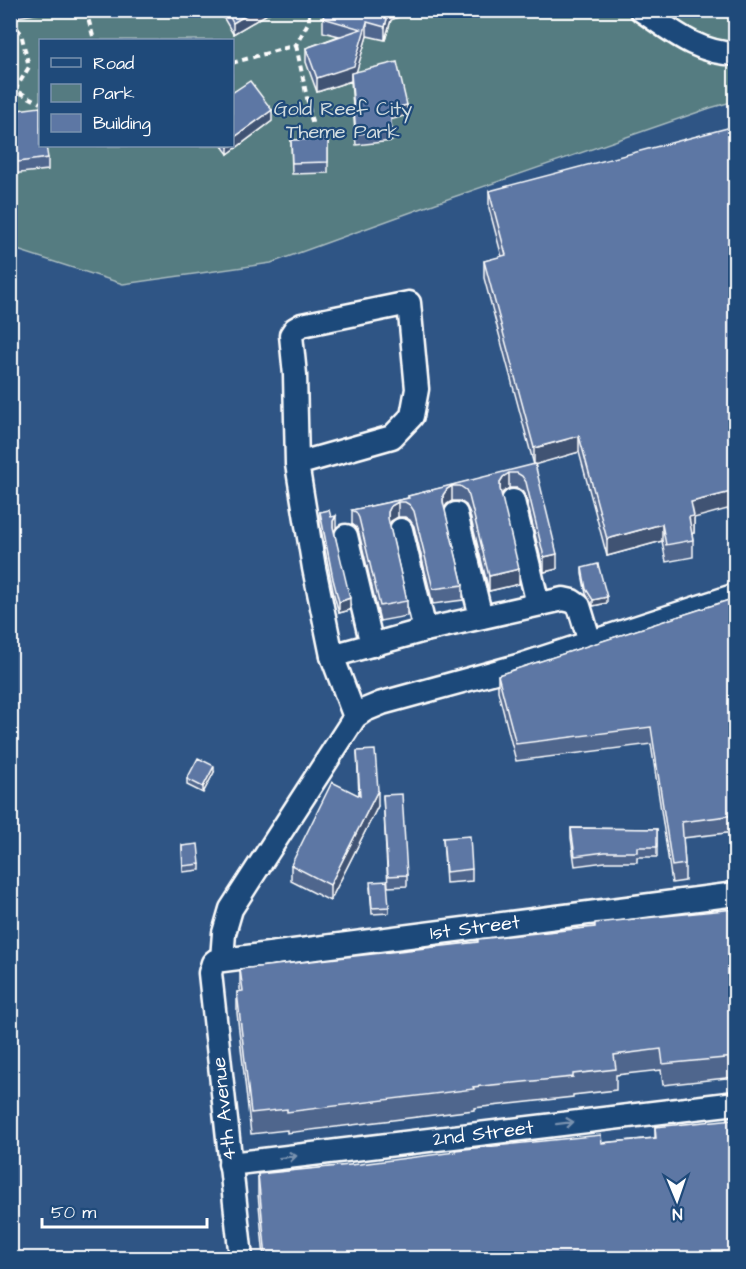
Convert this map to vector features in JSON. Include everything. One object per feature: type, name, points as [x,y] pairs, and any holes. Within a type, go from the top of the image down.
[{"type":"street","points":[[640,10],[689,42],[707,50],[735,54]]},
{"type":"street","points":[[297,465],[392,437],[412,416],[417,389],[409,303],[302,325],[291,335],[295,375],[297,465],[314,568],[332,656],[355,717],[382,703],[522,665],[735,595]]},
{"type":"street","points":[[513,501],[538,604]]},
{"type":"street","points":[[456,514],[481,617]]},
{"type":"street","points":[[401,530],[425,630]]},
{"type":"street","points":[[346,536],[372,645]]},
{"type":"street","points":[[332,656],[425,630],[563,599],[579,606],[590,642]]},
{"type":"street","name":"4th Avenue","points":[[241,1258],[210,973],[213,963],[219,960],[231,909],[355,717]]},
{"type":"street","name":"1st Street","points":[[219,960],[735,894]]},
{"type":"street","name":"2nd Street","points":[[230,1164],[735,1103]]},
{"type":"path","points":[[86,10],[94,39]]},
{"type":"path","points":[[309,10],[309,21],[296,45],[313,127]]},
{"type":"path","points":[[10,20],[21,33],[29,67],[10,94]]},
{"type":"path","points":[[10,34],[21,33]]},
{"type":"path","points":[[234,62],[296,45]]},
{"type":"path","points":[[15,90],[39,102]]},
{"type":"green space","name":"Gold Reef City Theme Park","points":[[11,11],[735,11],[735,101],[439,202],[271,263],[123,284],[11,248]]},
{"type":"building","points":[[226,10],[254,10],[233,23]]},
{"type":"building","points":[[325,10],[389,10],[385,27],[367,22],[354,66],[317,78],[306,48],[361,29],[323,18]]},
{"type":"building","points":[[397,62],[407,105],[390,109],[392,131],[356,134],[351,73]]},
{"type":"building","points":[[250,81],[272,110],[234,138],[234,92]]},
{"type":"building","points":[[39,107],[39,147],[46,147],[48,158],[11,163],[10,111]]},
{"type":"building","points":[[735,126],[735,491],[691,502],[694,516],[689,517],[693,540],[666,545],[662,524],[607,539],[579,436],[534,448],[484,261],[506,255],[489,191]]},
{"type":"building","points":[[328,139],[328,162],[292,163],[291,140]]},
{"type":"building","points":[[535,464],[557,554],[544,557],[526,482],[517,473],[509,473],[500,482],[500,489],[519,569],[489,576],[469,496],[460,486],[452,486],[443,495],[443,502],[463,585],[433,589],[414,511],[405,502],[398,502],[391,506],[388,518],[407,601],[380,606],[359,518],[352,510],[409,498],[408,496]]},
{"type":"building","points":[[329,510],[331,517],[336,516],[333,527],[350,598],[339,602],[320,512]]},
{"type":"building","points":[[598,564],[607,597],[593,600],[586,589],[582,568]]},
{"type":"building","points":[[735,598],[735,815],[682,822],[685,864],[672,866],[651,727],[516,744],[498,675]]},
{"type":"building","points":[[375,750],[378,790],[330,885],[291,865],[332,782],[360,796],[357,751]]},
{"type":"building","points":[[198,758],[214,766],[203,787],[187,779]]},
{"type":"building","points":[[402,794],[407,875],[388,876],[383,795]]},
{"type":"building","points":[[571,828],[657,829],[657,847],[637,847],[637,852],[605,852],[575,856]]},
{"type":"building","points":[[470,836],[472,869],[446,872],[443,838]]},
{"type":"building","points":[[198,844],[200,864],[183,866],[182,846]]},
{"type":"building","points":[[387,881],[389,907],[372,908],[370,882]]},
{"type":"building","points":[[735,909],[735,1057],[663,1064],[661,1049],[614,1055],[616,1069],[573,1074],[573,1077],[473,1087],[474,1089],[287,1112],[287,1109],[251,1113],[237,992],[243,991],[240,969],[478,942],[478,939],[595,927],[595,923]]},
{"type":"building","points":[[734,1119],[735,1258],[266,1258],[258,1174],[601,1135],[602,1143],[656,1138],[655,1127]]}]
